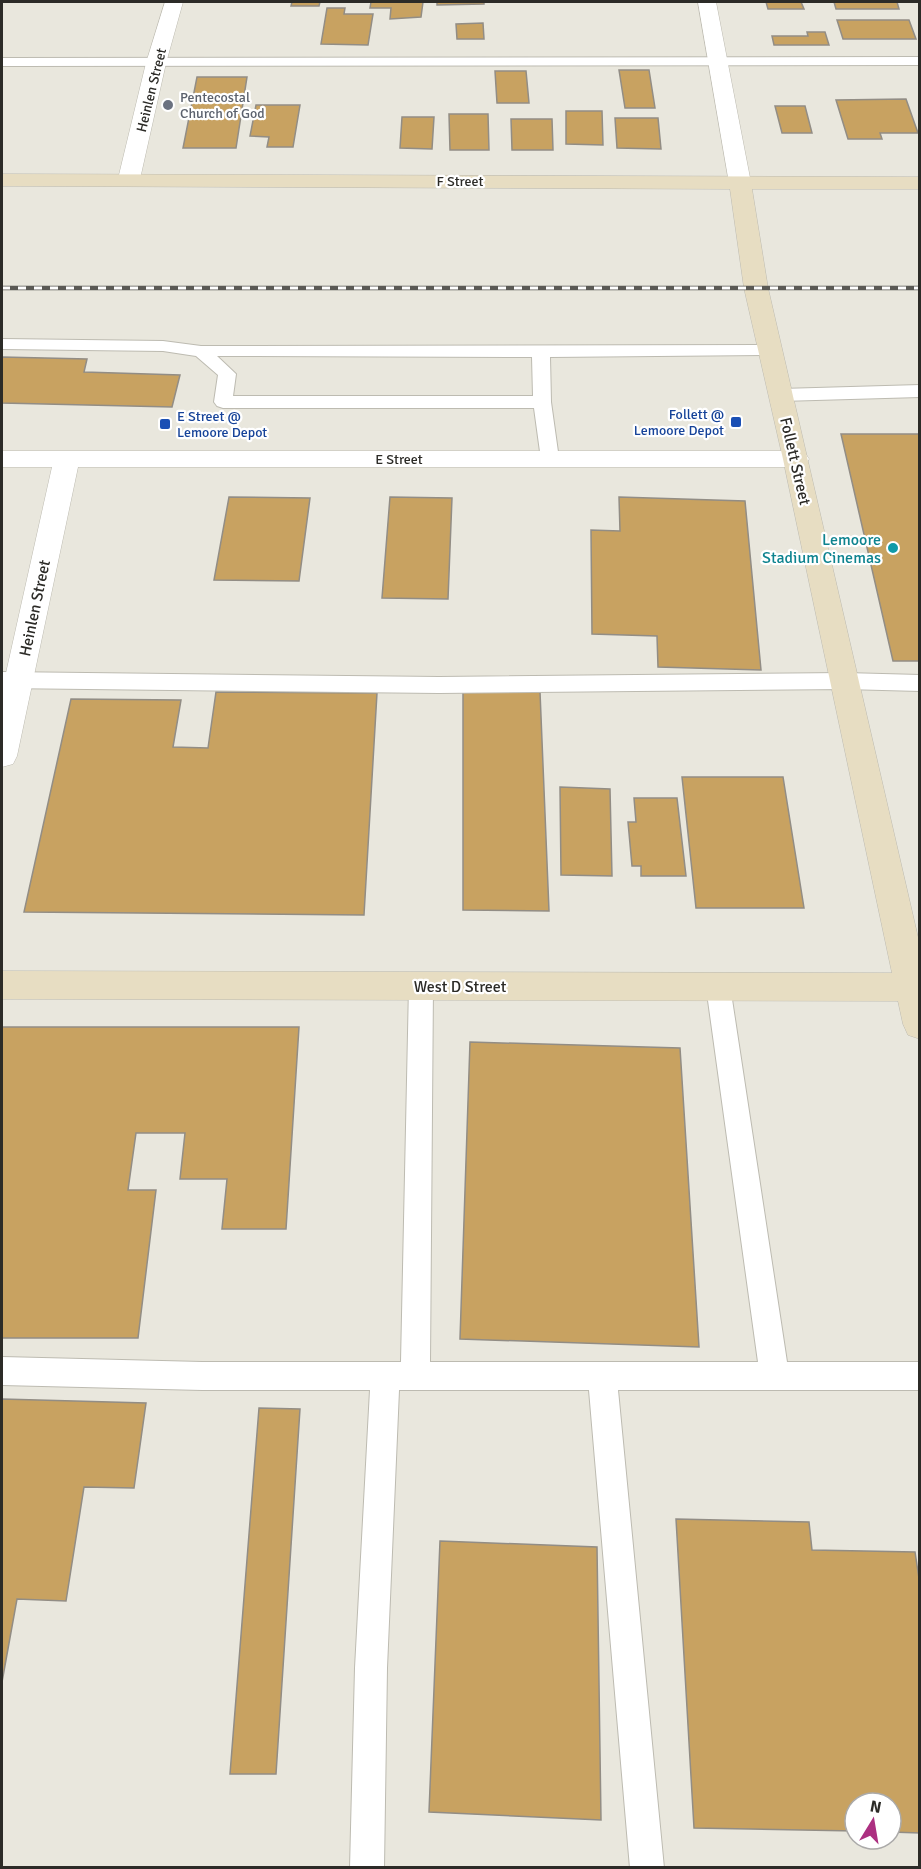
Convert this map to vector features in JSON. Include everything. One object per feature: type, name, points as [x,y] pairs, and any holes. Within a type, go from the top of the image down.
[{"type":"street","name":"Heinlen Street","points":[[129,179],[156,63],[174,2]]},
{"type":"street","name":"Follett Street","points":[[707,2],[740,183],[756,288],[916,987],[920,1024]]},
{"type":"street","name":"F Street","points":[[2,180],[920,183]]},
{"type":"street","name":"E Street","points":[[2,459],[796,459]]},
{"type":"street","name":"Heinlen Street","points":[[2,756],[10,680],[67,459]]},
{"type":"street","name":"West D Street","points":[[2,985],[916,987]]},
{"type":"lane","points":[[2,62],[920,61]]},
{"type":"lane","points":[[2,344],[164,345],[201,351],[770,350]]},
{"type":"lane","points":[[201,351],[227,374],[223,402],[542,402]]},
{"type":"lane","points":[[541,352],[542,402],[550,459]]},
{"type":"lane","points":[[781,395],[920,391]]},
{"type":"lane","points":[[10,680],[439,686],[845,681],[920,683]]},
{"type":"lane","points":[[367,1868],[371,1668],[400,1375],[421,986]]},
{"type":"lane","points":[[718,986],[774,1374]]},
{"type":"lane","points":[[2,1371],[202,1376],[774,1374],[920,1376]]},
{"type":"lane","points":[[602,1375],[646,1868]]},
{"type":"building","points":[[292,2],[320,2],[319,6],[291,6]]},
{"type":"building","points":[[371,2],[423,2],[421,17],[390,19],[391,8],[370,8]]},
{"type":"building","points":[[437,2],[484,2],[484,4],[437,5]]},
{"type":"building","points":[[766,2],[801,2],[804,9],[768,9]]},
{"type":"building","points":[[834,2],[897,2],[899,9],[836,9]]},
{"type":"building","points":[[327,8],[345,8],[344,14],[373,14],[368,45],[321,44]]},
{"type":"building","points":[[837,20],[909,20],[916,39],[843,39]]},
{"type":"building","points":[[483,23],[484,39],[457,39],[456,24]]},
{"type":"building","points":[[807,32],[825,32],[829,45],[774,45],[772,36],[808,36]]},
{"type":"building","points":[[619,70],[649,70],[655,108],[625,108]]},
{"type":"building","points":[[495,71],[526,71],[529,103],[497,103]]},
{"type":"building","points":[[197,77],[247,77],[236,148],[183,148]]},
{"type":"building","points":[[906,99],[918,133],[880,133],[882,139],[848,139],[836,100]]},
{"type":"building","points":[[256,105],[300,105],[293,147],[267,147],[269,137],[250,136]]},
{"type":"building","points":[[775,106],[805,106],[812,133],[782,133]]},
{"type":"building","points":[[566,111],[602,111],[603,145],[566,144]]},
{"type":"building","points":[[449,114],[488,114],[489,150],[450,150]]},
{"type":"building","points":[[402,117],[434,117],[432,149],[400,148]]},
{"type":"building","points":[[615,118],[658,118],[661,149],[617,148]]},
{"type":"building","points":[[511,119],[552,119],[553,150],[512,150]]},
{"type":"building","points":[[2,357],[87,359],[84,372],[180,375],[172,407],[2,403]]},
{"type":"building","name":"Lemoore Stadium Cinemas","points":[[841,434],[920,434],[920,661],[893,661]]},
{"type":"building","points":[[229,497],[310,498],[299,581],[214,580]]},
{"type":"building","points":[[390,497],[452,498],[448,599],[382,598]]},
{"type":"building","points":[[619,497],[745,501],[761,670],[658,667],[657,636],[592,634],[591,530],[620,531]]},
{"type":"building","points":[[216,692],[377,693],[364,915],[24,912],[71,699],[181,700],[173,747],[208,748]]},
{"type":"building","points":[[463,692],[540,692],[549,911],[463,910]]},
{"type":"building","points":[[682,777],[783,777],[804,908],[696,908]]},
{"type":"building","points":[[560,787],[610,789],[612,876],[561,875]]},
{"type":"building","points":[[634,798],[677,798],[686,876],[641,876],[641,866],[632,866],[628,822],[636,822]]},
{"type":"building","points":[[2,1027],[299,1027],[286,1229],[222,1229],[227,1179],[180,1179],[185,1133],[136,1133],[128,1190],[156,1190],[138,1338],[2,1338]]},
{"type":"building","points":[[470,1042],[680,1048],[699,1347],[460,1339]]},
{"type":"building","points":[[2,1399],[146,1403],[134,1488],[84,1487],[66,1601],[17,1599],[2,1682]]},
{"type":"building","points":[[259,1408],[300,1409],[276,1774],[230,1774]]},
{"type":"building","points":[[676,1519],[809,1522],[812,1550],[915,1552],[920,1585],[920,1833],[903,1832],[903,1791],[843,1791],[843,1831],[694,1828]]},
{"type":"building","points":[[440,1541],[597,1547],[601,1820],[429,1812]]},
{"type":"railway","points":[[2,288],[920,288]]},
{"type":"place","name":"Pentecostal Church of God","points":[[168,105]]},
{"type":"place","name":"Follett @ Lemoore Depot","points":[[736,422]]},
{"type":"place","name":"E Street @ Lemoore Depot","points":[[165,424]]},
{"type":"place","name":"Lemoore Stadium Cinemas","points":[[893,548]]}]
